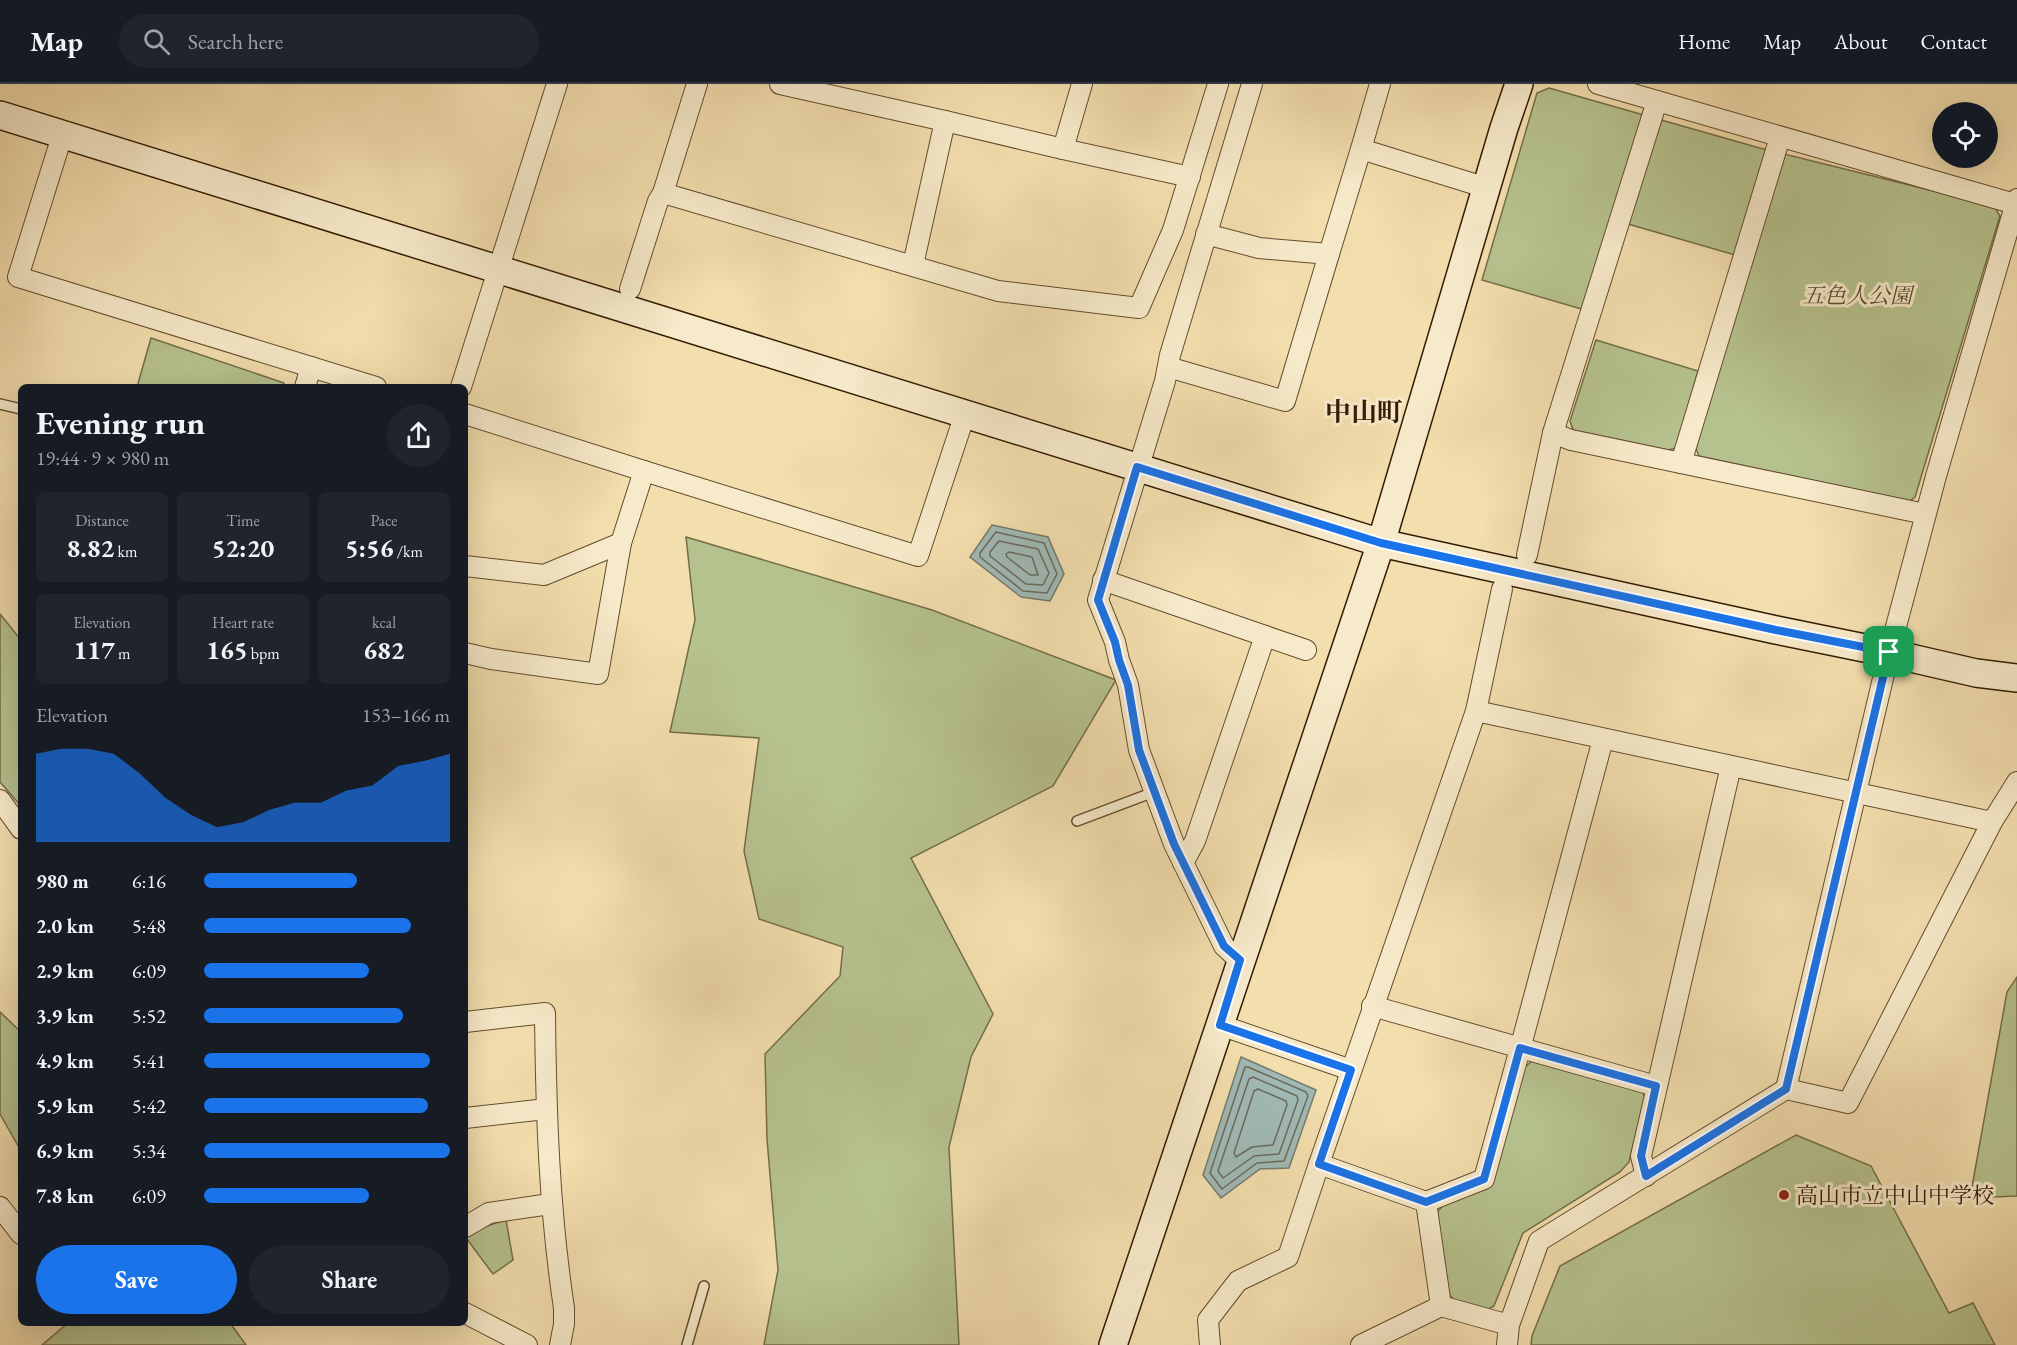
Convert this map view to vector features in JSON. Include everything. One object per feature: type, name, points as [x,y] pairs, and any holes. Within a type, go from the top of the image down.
[{"type":"street","points":[[463,384],[556,84]]},
{"type":"street","points":[[630,289],[697,84]]},
{"type":"street","points":[[780,84],[1190,177]]},
{"type":"street","points":[[1063,149],[1082,84]]},
{"type":"street","points":[[663,193],[998,291],[1139,308],[1173,230],[1218,84]]},
{"type":"street","points":[[1240,960],[1224,946],[1183,863],[1154,792],[1139,750],[1128,685],[1115,642],[1098,600],[1102,580],[1252,84]]},
{"type":"street","points":[[1168,367],[1285,401],[1380,84]]},
{"type":"street","points":[[1113,1345],[1381,543],[1519,84]]},
{"type":"street","points":[[1598,84],[2016,202],[1925,514],[1889,652],[1786,1089]]},
{"type":"street","points":[[1527,555],[1553,433],[1657,102]]},
{"type":"street","points":[[0,115],[1381,543],[1776,630],[1889,652],[1976,673],[2017,678]]},
{"type":"street","points":[[913,265],[945,121]]},
{"type":"street","points":[[62,136],[18,277],[366,384]]},
{"type":"street","points":[[1681,463],[1780,136]]},
{"type":"street","points":[[1361,149],[1487,188]]},
{"type":"street","points":[[1206,234],[1259,248],[1329,254]]},
{"type":"street","points":[[306,384],[311,367]]},
{"type":"street","points":[[468,415],[918,556],[965,414]]},
{"type":"street","points":[[1553,433],[1570,440],[1925,514]]},
{"type":"street","points":[[468,654],[598,674],[621,543],[644,471]]},
{"type":"street","points":[[468,566],[543,575],[621,543]]},
{"type":"street","points":[[1102,580],[1306,651]]},
{"type":"street","points":[[1210,1345],[1208,1320],[1238,1281],[1288,1257],[1372,1006],[1476,711],[1502,589]]},
{"type":"street","points":[[1183,863],[1196,841],[1264,636]]},
{"type":"street","points":[[1476,711],[1992,822]]},
{"type":"street","points":[[1319,1164],[1426,1202],[1484,1179],[1603,739]]},
{"type":"street","points":[[1646,1176],[1641,1156],[1731,766]]},
{"type":"street","points":[[1508,1345],[1509,1325],[1539,1241],[1786,1089],[1848,1103],[1992,822],[2017,782]]},
{"type":"street","points":[[0,800],[18,825]]},
{"type":"street","points":[[1372,1006],[1656,1086]]},
{"type":"street","points":[[468,1022],[545,1012],[550,1204],[564,1308],[560,1345]]},
{"type":"street","points":[[1220,1025],[1351,1070]]},
{"type":"street","points":[[468,1118],[546,1109]]},
{"type":"street","points":[[1426,1202],[1441,1306]]},
{"type":"street","points":[[468,1225],[489,1213],[504,1209],[550,1204]]},
{"type":"street","points":[[0,1207],[18,1230]]},
{"type":"street","points":[[1361,1345],[1441,1306],[1509,1325]]},
{"type":"street","points":[[468,1315],[527,1345]]},
{"type":"lane","points":[[0,404],[18,408]]},
{"type":"lane","points":[[1077,821],[1154,792]]},
{"type":"lane","points":[[687,1345],[704,1286]]},
{"type":"green space","name":"五色人公園","points":[[1549,88],[1756,147],[1994,206],[2000,216],[1915,497],[1910,501],[1699,456],[1696,449],[1749,259],[1614,220],[1585,310],[1482,280],[1537,93]]},
{"type":"green space","points":[[151,338],[284,383],[284,384],[138,384]]},
{"type":"green space","points":[[1596,340],[1698,371],[1676,448],[1668,450],[1573,430],[1570,421]]},
{"type":"green space","points":[[686,537],[932,610],[1116,680],[1053,786],[911,858],[993,1014],[971,1057],[949,1147],[959,1345],[764,1345],[778,1270],[767,1139],[765,1054],[840,976],[843,947],[759,919],[744,851],[759,738],[670,732],[695,620]]},
{"type":"green space","points":[[0,614],[18,636],[18,803],[0,782]]},
{"type":"green space","points":[[2017,977],[2017,1196],[1970,1198],[2007,992]]},
{"type":"green space","points":[[0,1012],[18,1029],[18,1146],[0,1114]]},
{"type":"green space","points":[[1532,1061],[1642,1090],[1645,1098],[1629,1162],[1620,1172],[1523,1233],[1494,1306],[1487,1310],[1454,1300],[1448,1293],[1437,1213],[1443,1205],[1492,1184],[1524,1068]]},
{"type":"green space","name":"高山市立中山中学校","points":[[1796,1135],[1871,1166],[1949,1313],[1973,1303],[1995,1345],[1531,1345],[1532,1336],[1560,1266]]},
{"type":"green space","points":[[506,1220],[513,1260],[493,1274],[468,1241],[468,1236],[477,1229]]},
{"type":"green space","points":[[64,1326],[232,1326],[246,1345],[42,1345]]},
{"type":"water","points":[[992,525],[1048,537],[1064,574],[1050,601],[1021,597],[970,557]]},
{"type":"water","points":[[1241,1057],[1316,1090],[1289,1168],[1260,1169],[1221,1198],[1203,1175]]},
{"type":"place","name":"高山市立中山中学校","points":[[1784,1195]]},
{"type":"district","name":"中山町","points":[[1364,412]]},
{"type":"route","points":[[1137,467],[1381,543],[1776,630],[1889,652],[1786,1089],[1646,1176],[1641,1156],[1656,1086],[1520,1048],[1484,1179],[1426,1202],[1319,1164],[1351,1070],[1220,1025],[1240,960],[1224,946],[1174,844],[1139,750],[1128,685],[1115,642],[1098,600],[1137,467]]}]
